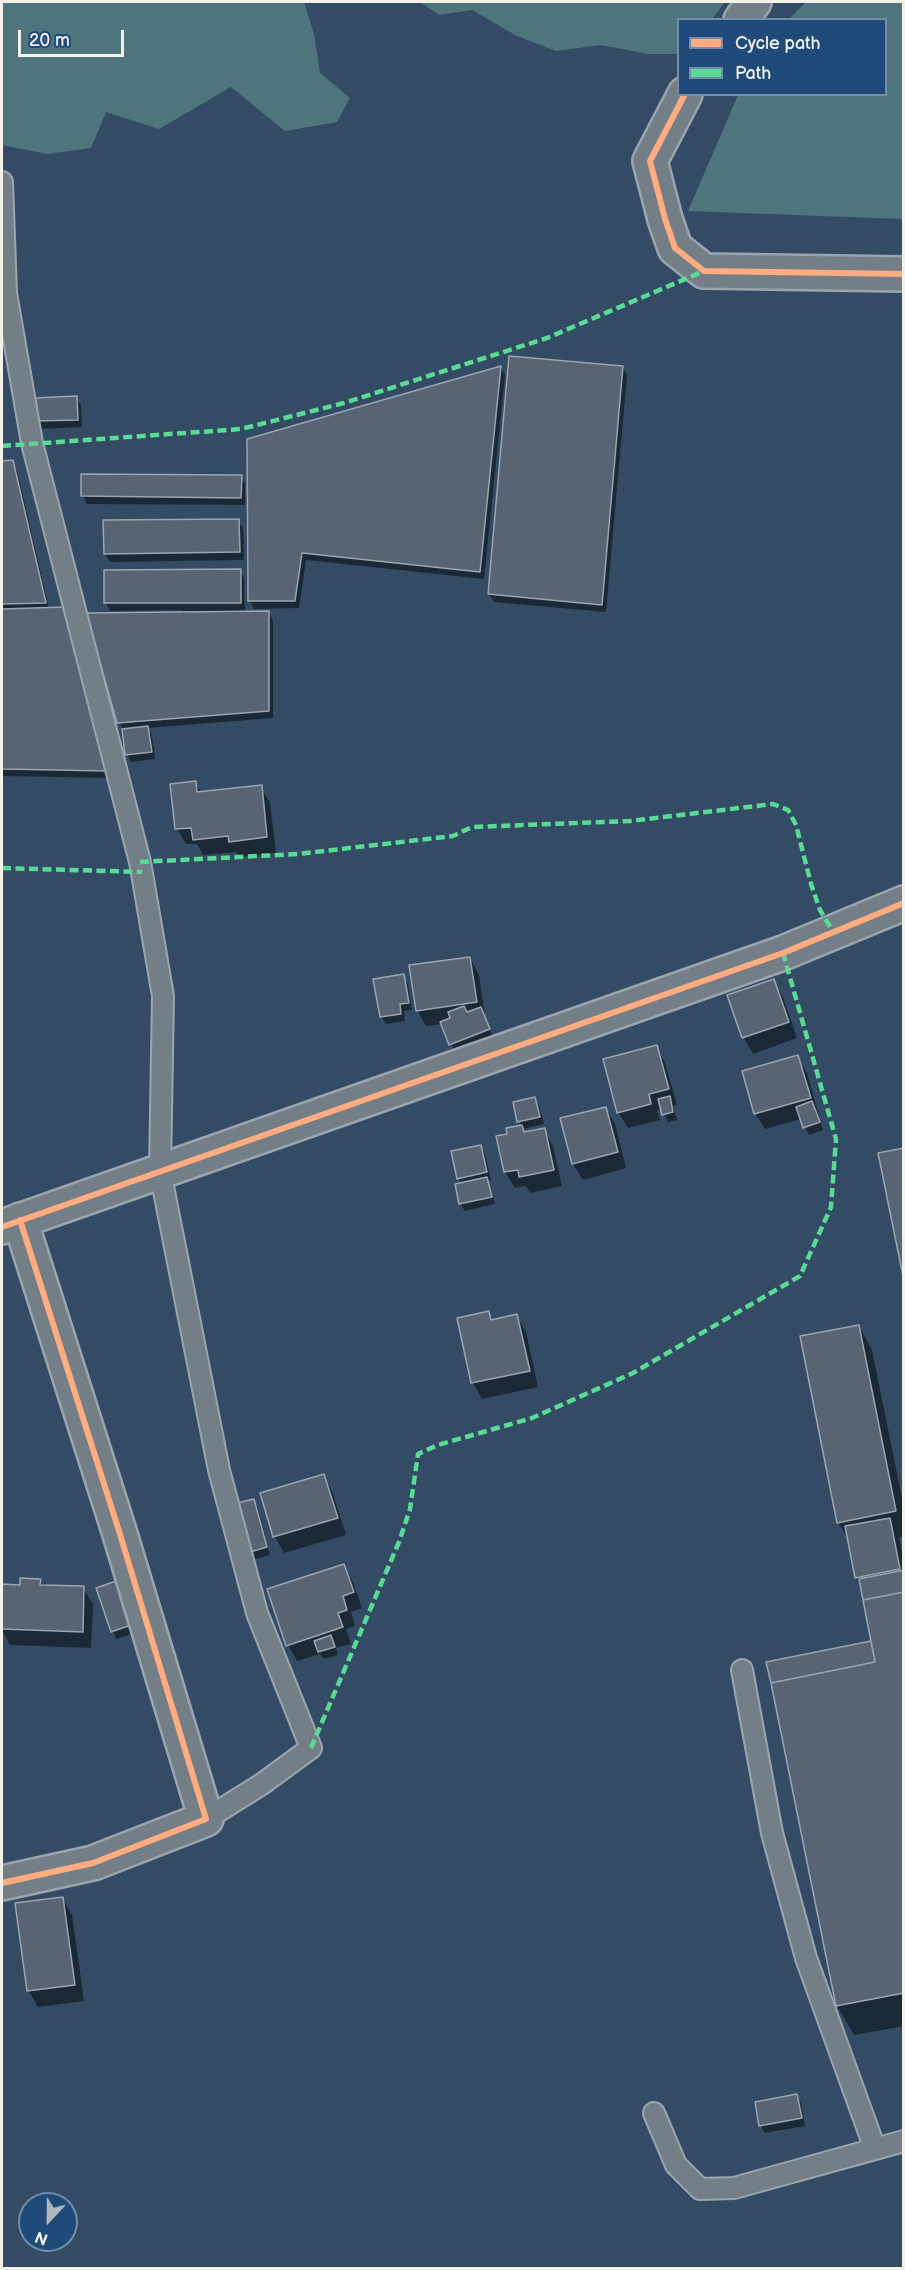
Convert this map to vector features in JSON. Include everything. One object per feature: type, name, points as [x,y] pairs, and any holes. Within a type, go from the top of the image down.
[{"type":"street","points":[[742,18],[754,2]]},
{"type":"street","points":[[684,96],[650,161],[675,248],[704,271],[903,274]]},
{"type":"street","points":[[2,1883],[93,1863],[206,1819],[116,1520],[11,1224],[783,952],[903,903]]},
{"type":"lane","points":[[2,182],[6,293],[32,443],[140,862],[163,996],[160,1171],[219,1470],[257,1613],[311,1748],[262,1784],[206,1819]]},
{"type":"lane","points":[[742,1670],[772,1833],[806,1958],[874,2149]]},
{"type":"lane","points":[[654,2113],[676,2165],[700,2189],[734,2188],[903,2141]]},
{"type":"green space","points":[[2,2],[304,2],[314,34],[320,73],[350,98],[337,122],[285,131],[231,87],[159,129],[106,112],[91,148],[47,154],[2,145]]},
{"type":"green space","points":[[420,2],[725,2],[713,18],[677,18],[677,54],[648,54],[601,45],[556,51],[517,36],[472,10],[439,15]]},
{"type":"green space","points":[[806,2],[903,2],[903,219],[688,211],[738,96],[887,96],[887,18],[790,18]]},
{"type":"building","points":[[509,356],[623,366],[602,605],[488,594]]},
{"type":"building","points":[[501,366],[480,572],[302,553],[295,601],[248,601],[247,439]]},
{"type":"building","points":[[77,396],[78,420],[35,421],[34,398]]},
{"type":"building","points":[[13,460],[46,603],[2,604],[2,461]]},
{"type":"building","points":[[81,474],[242,475],[241,498],[81,496]]},
{"type":"building","points":[[239,519],[240,552],[104,554],[103,520]]},
{"type":"building","points":[[241,569],[241,603],[104,603],[104,570]]},
{"type":"building","points":[[64,607],[108,771],[2,769],[2,609]]},
{"type":"building","points":[[269,611],[269,711],[117,723],[86,613]]},
{"type":"building","points":[[148,726],[152,752],[125,755],[122,729]]},
{"type":"building","points":[[196,781],[197,792],[262,785],[267,837],[229,842],[228,836],[193,840],[191,828],[175,829],[170,784]]},
{"type":"building","points":[[470,957],[477,1002],[416,1011],[409,965]]},
{"type":"building","points":[[404,974],[409,1003],[400,1004],[401,1014],[380,1017],[373,979]]},
{"type":"building","points":[[774,979],[789,1022],[742,1038],[727,995]]},
{"type":"building","points":[[464,1006],[467,1012],[481,1007],[490,1029],[449,1045],[440,1022],[450,1018],[448,1012]]},
{"type":"building","points":[[657,1045],[669,1089],[649,1094],[651,1104],[617,1113],[603,1059]]},
{"type":"building","points":[[798,1055],[811,1098],[754,1114],[742,1071]]},
{"type":"building","points":[[670,1096],[673,1112],[662,1115],[658,1099]]},
{"type":"building","points":[[535,1097],[540,1117],[517,1122],[513,1102]]},
{"type":"building","points":[[812,1101],[820,1122],[803,1128],[796,1107]]},
{"type":"building","points":[[606,1107],[618,1152],[572,1164],[560,1118]]},
{"type":"building","points":[[522,1125],[524,1132],[545,1128],[554,1170],[519,1177],[518,1170],[504,1172],[496,1136],[507,1134],[506,1128]]},
{"type":"building","points":[[481,1145],[487,1172],[457,1179],[451,1151]]},
{"type":"building","points":[[904,1148],[904,1281],[878,1153]]},
{"type":"building","points":[[487,1177],[492,1197],[459,1204],[455,1184]]},
{"type":"building","points":[[489,1311],[491,1320],[517,1314],[530,1371],[471,1383],[457,1318]]},
{"type":"building","points":[[859,1325],[896,1511],[837,1523],[800,1336]]},
{"type":"building","points":[[324,1474],[338,1518],[273,1537],[260,1493]]},
{"type":"building","points":[[254,1499],[267,1547],[250,1552],[237,1503]]},
{"type":"building","points":[[890,1518],[900,1569],[855,1578],[845,1526]]},
{"type":"building","points":[[344,1564],[354,1592],[343,1596],[347,1610],[338,1613],[343,1627],[286,1646],[267,1589]]},
{"type":"building","points":[[904,1570],[904,1592],[863,1600],[859,1579]]},
{"type":"building","points":[[20,1578],[41,1579],[40,1585],[84,1586],[83,1632],[2,1629],[2,1584],[20,1585]]},
{"type":"building","points":[[122,1579],[137,1623],[111,1632],[96,1588]]},
{"type":"building","points":[[904,1592],[904,1993],[836,2006],[771,1683],[875,1662],[863,1600]]},
{"type":"building","points":[[331,1635],[335,1647],[318,1652],[314,1641]]},
{"type":"building","points":[[871,1641],[875,1662],[771,1683],[766,1662]]},
{"type":"building","points":[[63,1897],[75,1985],[27,1991],[15,1903]]},
{"type":"building","points":[[797,2094],[802,2118],[759,2126],[755,2102]]},
{"type":"marked path","points":[[2,446],[241,429],[344,403],[547,338],[704,271]]},
{"type":"marked path","points":[[140,862],[298,854],[453,836],[472,827],[630,821],[773,804],[788,810],[796,825],[820,910],[834,933]]},
{"type":"marked path","points":[[2,868],[142,872]]},
{"type":"marked path","points":[[311,1748],[399,1542],[410,1509],[418,1454],[438,1445],[532,1418],[633,1373],[800,1276],[831,1207],[836,1139],[783,953]]},
{"type":"cycle path","points":[[684,96],[650,161],[675,248],[704,271],[904,274]]},
{"type":"cycle path","points":[[2,1227],[783,953],[904,903]]},
{"type":"cycle path","points":[[2,1883],[93,1863],[206,1819],[119,1531],[20,1220]]}]
